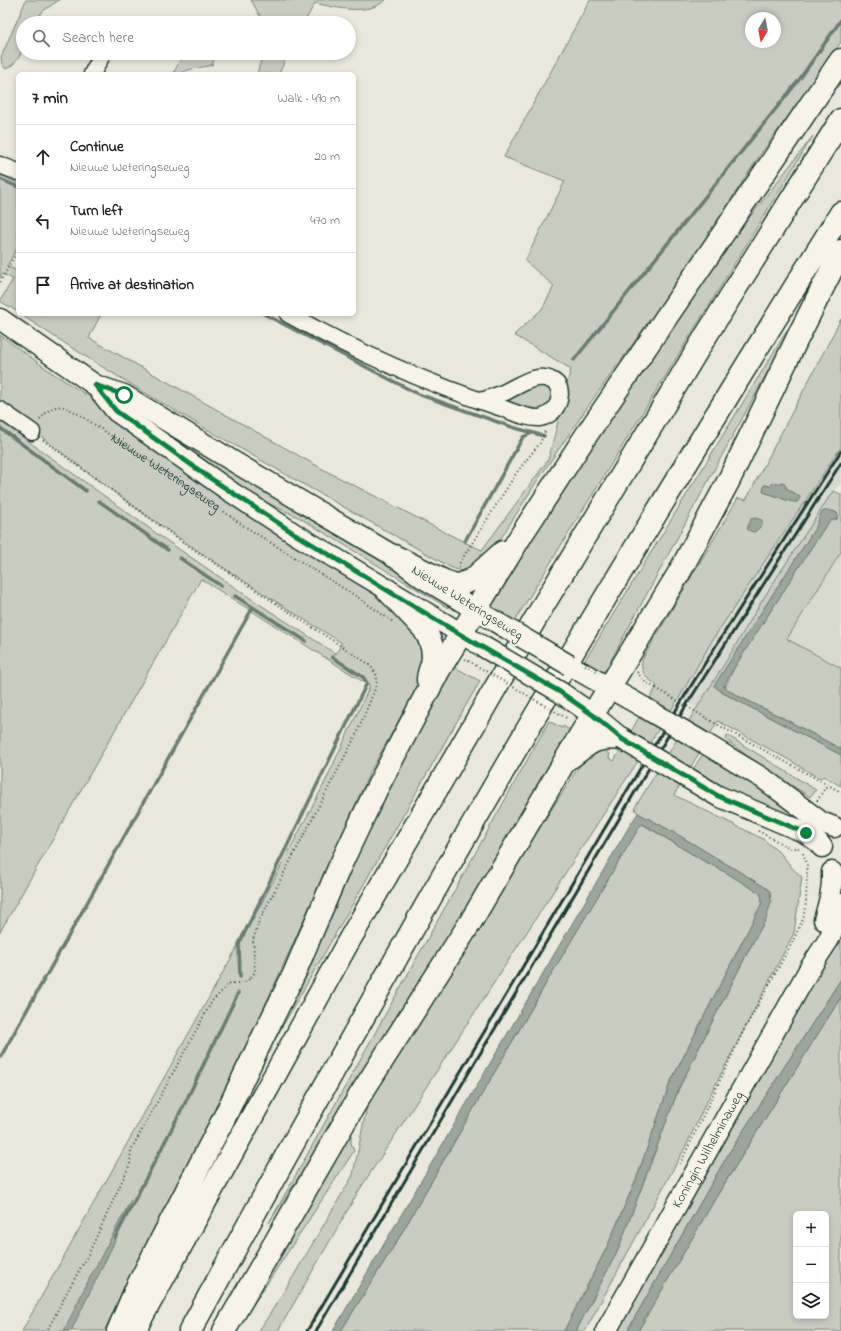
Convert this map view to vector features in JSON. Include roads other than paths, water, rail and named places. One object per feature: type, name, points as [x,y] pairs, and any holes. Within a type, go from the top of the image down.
[{"type":"highway","points":[[118,1331],[137,1287],[224,1118],[270,1023],[376,790],[427,693],[522,534],[585,437],[841,60]]},
{"type":"highway","points":[[134,1331],[347,944],[528,631],[706,334],[841,120]]},
{"type":"highway","points":[[190,1331],[398,954],[491,792],[740,374],[841,213]]},
{"type":"highway","points":[[224,1331],[359,1098],[462,936],[566,761],[582,714],[679,573],[726,486],[841,251]]},
{"type":"highway","points":[[394,556],[444,581],[453,584],[462,584],[472,580],[522,534]]},
{"type":"highway","points":[[387,590],[424,629],[430,640],[433,656],[432,664],[428,672],[427,693]]},
{"type":"highway","points":[[566,761],[593,741],[608,737],[622,739]]},
{"type":"main road","name":"Nieuwe Weteringseweg","points":[[0,319],[95,385],[124,395],[254,474],[394,556],[423,578],[476,611],[764,779],[821,822],[838,826]]},
{"type":"main road","name":"Nieuwe Weteringseweg","points":[[95,385],[116,411],[207,476],[295,534],[387,590],[456,643],[482,646],[560,692],[582,714],[718,796],[806,833],[822,847]]},
{"type":"main road","points":[[836,874],[826,865],[822,856],[822,847],[828,832],[838,826]]},
{"type":"main road","name":"Koningin Wilhelminaweg","points":[[810,968],[836,874]]},
{"type":"main road","name":"Koningin Wilhelminaweg","points":[[606,1331],[810,968],[829,939],[841,904]]},
{"type":"street","points":[[93,72],[99,60]]},
{"type":"street","points":[[0,165],[16,171]]},
{"type":"street","points":[[292,316],[390,365],[432,384],[480,401],[531,417],[539,418],[546,416],[552,411],[560,398],[560,392],[556,383],[551,379],[543,378],[525,382],[501,394],[480,401]]},
{"type":"street","points":[[0,410],[32,432]]},
{"type":"waterway","points":[[574,360],[799,80],[841,20]]},
{"type":"waterway","points":[[0,179],[16,186]]},
{"type":"waterway","points":[[268,316],[418,394],[512,427],[544,436]]},
{"type":"waterway","points":[[0,428],[86,491]]},
{"type":"waterway","points":[[465,541],[523,437],[532,433]]},
{"type":"waterway","points":[[99,501],[168,550]]},
{"type":"waterway","points":[[180,558],[221,586]]},
{"type":"waterway","points":[[235,596],[306,641]]},
{"type":"waterway","points":[[0,1058],[253,607]]},
{"type":"waterway","points":[[240,977],[239,944],[367,683],[363,677],[332,657]]},
{"type":"waterway","points":[[115,1238],[185,1103],[238,993]]},
{"type":"railway","points":[[307,1331],[644,762],[715,647],[841,451]]},
{"type":"railway","points":[[316,1331],[687,704],[841,463]]}]
